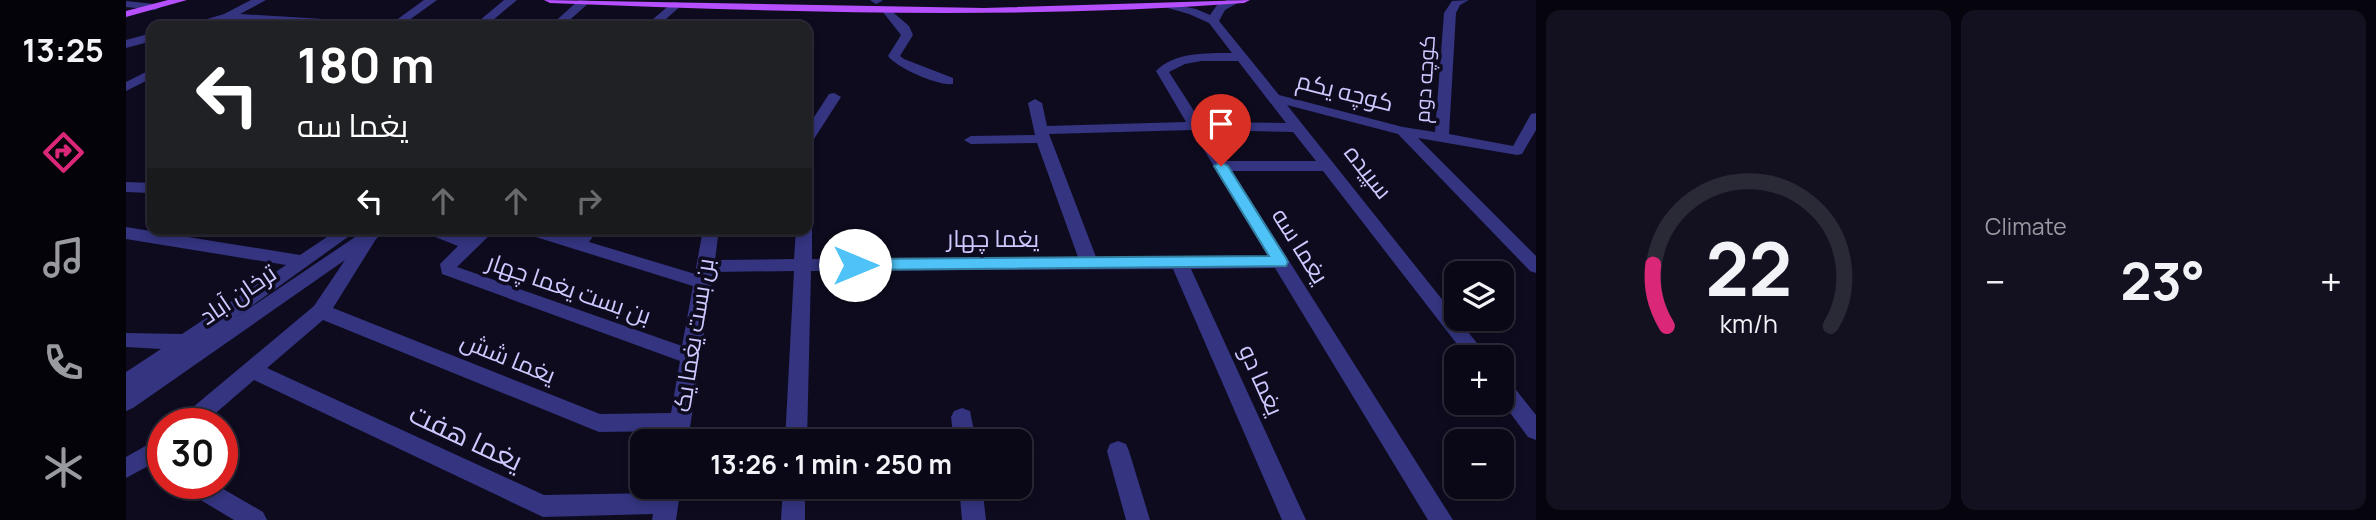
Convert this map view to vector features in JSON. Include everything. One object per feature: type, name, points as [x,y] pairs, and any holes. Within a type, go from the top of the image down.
[{"type":"main road","points":[[126,14],[181,0]]},
{"type":"main road","points":[[550,0],[678,2],[887,11],[1040,11],[1244,0]]},
{"type":"main road","points":[[837,0],[1072,0]]},
{"type":"street","points":[[209,21],[225,17],[260,0]]},
{"type":"street","points":[[401,21],[430,0]]},
{"type":"street","points":[[485,21],[511,0]]},
{"type":"street","name":"کوچه دوم","points":[[1463,0],[1456,3],[1450,13],[1442,137],[1517,151],[1536,117]]},
{"type":"street","points":[[562,21],[585,1]]},
{"type":"street","points":[[1213,21],[1221,6],[1235,1]]},
{"type":"street","points":[[657,21],[678,2]]},
{"type":"street","points":[[669,21],[676,15],[678,2]]},
{"type":"street","points":[[126,4],[155,7]]},
{"type":"street","name":"سپیده","points":[[1167,6],[1192,11],[1213,21],[1278,99],[1469,345]]},
{"type":"street","points":[[887,11],[905,29],[907,35],[894,55],[899,62],[948,81]]},
{"type":"street","points":[[225,17],[274,21]]},
{"type":"street","points":[[126,44],[147,38]]},
{"type":"street","name":"یغما سه","points":[[1244,58],[1192,58],[1172,63],[1162,71],[1441,520]]},
{"type":"street","points":[[126,88],[147,76]]},
{"type":"street","points":[[812,131],[834,97]]},
{"type":"street","name":"کوچه یکم","points":[[1278,99],[1403,131],[1442,137]]},
{"type":"street","points":[[1035,103],[1042,134],[1089,263]]},
{"type":"street","points":[[971,140],[1196,126],[1300,128]]},
{"type":"street","points":[[1403,131],[1536,267]]},
{"type":"street","points":[[1221,166],[1329,166]]},
{"type":"street","points":[[126,187],[147,188]]},
{"type":"street","points":[[126,233],[304,262]]},
{"type":"street","name":"ترخان آباد","points":[[126,383],[342,235]]},
{"type":"street","name":"ترخان آباد","points":[[126,402],[366,235]]},
{"type":"street","points":[[207,408],[321,311],[369,235]]},
{"type":"street","points":[[447,235],[470,244]]},
{"type":"street","name":"بن بست یغما چهار","points":[[481,235],[449,264],[448,270],[691,357]]},
{"type":"street","name":"یغما چهار","points":[[548,235],[704,274],[803,265],[1280,262]]},
{"type":"street","points":[[577,244],[585,235]]},
{"type":"street","name":"بن بست یغما یک","points":[[678,429],[710,235]]},
{"type":"street","points":[[796,429],[804,235]]},
{"type":"street","name":"یغما دو","points":[[1179,262],[1294,520]]},
{"type":"street","name":"یغما شش","points":[[321,311],[599,423],[658,429]]},
{"type":"street","points":[[126,340],[188,342]]},
{"type":"street","name":"یغما هفت","points":[[252,370],[543,506],[667,503]]},
{"type":"street","points":[[1514,403],[1536,431]]},
{"type":"street","points":[[962,417],[964,429]]},
{"type":"street","points":[[1118,452],[1138,520]]},
{"type":"street","points":[[126,468],[147,460]]},
{"type":"street","points":[[219,499],[255,520]]},
{"type":"street","points":[[793,520],[794,499]]},
{"type":"street","points":[[972,499],[974,520]]},
{"type":"route","points":[[855,265],[1280,262],[1221,166]]}]
